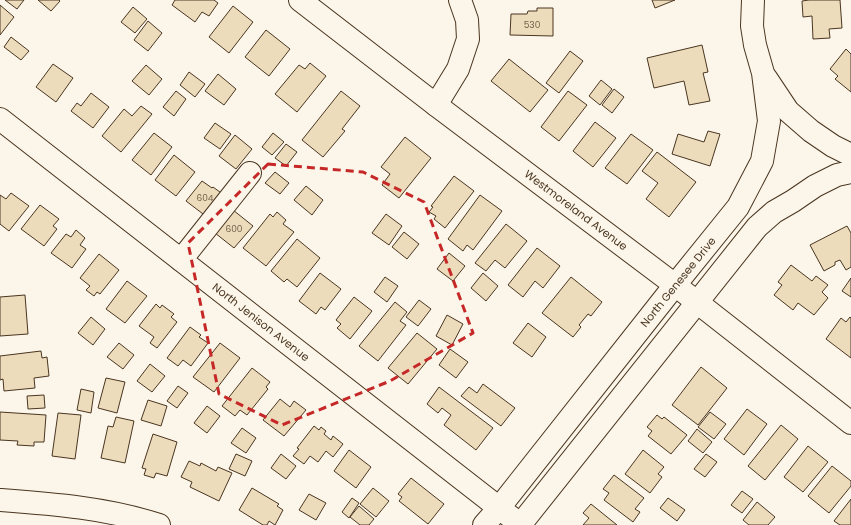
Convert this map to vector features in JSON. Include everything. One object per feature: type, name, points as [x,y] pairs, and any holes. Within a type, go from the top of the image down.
[{"type":"street","name":"Westmoreland Avenue","points":[[300,0],[436,105],[675,284],[851,423]]},
{"type":"street","points":[[436,105],[458,69],[468,39],[467,20],[460,0]]},
{"type":"street","name":"North Genesee Drive","points":[[484,525],[738,207],[762,161],[769,121],[763,73],[755,45],[752,26],[753,0]]},
{"type":"street","points":[[763,73],[788,112],[811,131],[833,146],[851,155]]},
{"type":"street","name":"North Jenison Avenue","points":[[0,119],[520,525]]},
{"type":"street","points":[[520,525],[757,227],[774,212],[820,184],[837,175],[851,172]]},
{"type":"street","points":[[181,260],[250,173]]},
{"type":"street","points":[[747,190],[774,212]]},
{"type":"street","points":[[0,500],[50,504],[104,511],[159,525]]},
{"type":"highlighted area","points":[[268,164],[363,172],[424,202],[473,333],[390,381],[282,425],[219,394],[188,243]]},
{"type":"building","points":[[5,0],[24,0],[17,9]]},
{"type":"building","points":[[38,0],[59,0],[60,1],[51,11]]},
{"type":"building","points":[[175,0],[214,0],[218,3],[209,16],[202,12],[195,22],[172,5]]},
{"type":"building","points":[[652,0],[675,0],[655,8]]},
{"type":"building","points":[[840,0],[842,28],[829,29],[830,38],[813,39],[812,16],[803,17],[802,1]]},
{"type":"building","points":[[0,5],[14,17],[0,35]]},
{"type":"building","points":[[233,6],[253,22],[229,53],[209,37]]},
{"type":"building","points":[[133,7],[147,19],[135,33],[121,22]]},
{"type":"building","points":[[537,8],[553,8],[553,36],[510,35],[511,14],[527,14],[528,11],[537,11]]},
{"type":"building","points":[[148,21],[162,33],[148,51],[134,40]]},
{"type":"building","points":[[266,30],[290,49],[269,76],[245,57]]},
{"type":"building","points":[[11,37],[29,51],[21,60],[4,47]]},
{"type":"building","points":[[702,45],[708,72],[703,73],[710,101],[689,105],[684,81],[654,88],[647,58]]},
{"type":"building","points":[[846,49],[851,54],[851,92],[835,79],[838,76],[830,69]]},
{"type":"building","points":[[570,51],[583,61],[559,93],[546,83]]},
{"type":"building","points":[[509,59],[548,90],[530,112],[491,81]]},
{"type":"building","points":[[310,63],[326,76],[297,112],[275,94],[299,65],[305,69]]},
{"type":"building","points":[[53,64],[73,78],[56,102],[36,87]]},
{"type":"building","points":[[146,65],[162,79],[149,95],[132,81]]},
{"type":"building","points":[[189,72],[205,84],[195,97],[180,85]]},
{"type":"building","points":[[218,74],[236,89],[224,105],[205,91]]},
{"type":"building","points":[[601,80],[612,89],[600,105],[589,96]]},
{"type":"building","points":[[614,89],[624,97],[612,113],[602,105]]},
{"type":"building","points":[[176,91],[186,99],[174,116],[163,107]]},
{"type":"building","points":[[341,91],[360,106],[342,129],[345,131],[323,157],[302,140]]},
{"type":"building","points":[[568,91],[587,105],[559,141],[541,127]]},
{"type":"building","points":[[91,93],[109,107],[93,128],[71,111],[77,103],[81,106]]},
{"type":"building","points":[[141,106],[152,114],[121,152],[102,136],[124,109],[132,116]]},
{"type":"building","points":[[595,122],[616,138],[593,167],[573,151]]},
{"type":"building","points":[[215,123],[231,134],[220,149],[204,138]]},
{"type":"building","points":[[708,131],[720,134],[710,166],[672,154],[678,134],[704,142]]},
{"type":"building","points":[[154,133],[172,147],[151,175],[132,160]]},
{"type":"building","points":[[273,133],[284,142],[272,155],[262,147]]},
{"type":"building","points":[[631,134],[653,150],[627,184],[605,168]]},
{"type":"building","points":[[235,135],[252,149],[236,169],[219,156]]},
{"type":"building","points":[[405,137],[431,158],[399,198],[382,185],[390,174],[381,167]]},
{"type":"building","points":[[286,144],[297,152],[286,166],[275,158]]},
{"type":"building","points":[[657,152],[696,182],[669,217],[646,199],[658,183],[642,171]]},
{"type":"building","points":[[174,155],[195,172],[176,196],[155,180]]},
{"type":"building","points":[[275,172],[289,183],[280,194],[265,183]]},
{"type":"building","points":[[454,176],[474,191],[445,228],[434,219],[436,216],[429,212],[433,207],[431,206]]},
{"type":"building","points":[[202,181],[224,195],[207,217],[186,201]]},
{"type":"building","points":[[306,186],[323,200],[312,215],[294,200]]},
{"type":"building","points":[[11,193],[29,206],[9,231],[0,224],[0,195],[6,199]]},
{"type":"building","points":[[480,195],[502,211],[473,250],[467,245],[463,251],[448,239]]},
{"type":"building","points":[[40,205],[59,219],[53,226],[57,229],[44,246],[21,229]]},
{"type":"building","points":[[233,210],[253,226],[234,248],[215,233]]},
{"type":"building","points":[[277,212],[286,220],[283,224],[294,232],[266,266],[243,248],[270,214],[273,217]]},
{"type":"building","points":[[386,214],[402,226],[389,245],[372,233]]},
{"type":"building","points":[[506,224],[527,241],[505,268],[495,260],[486,271],[475,263]]},
{"type":"building","points":[[847,226],[851,233],[851,267],[846,270],[840,260],[835,262],[835,265],[824,271],[810,245]]},
{"type":"building","points":[[76,230],[85,238],[80,245],[86,249],[72,268],[51,253],[66,234],[71,237]]},
{"type":"building","points":[[404,232],[419,244],[407,259],[392,247]]},
{"type":"building","points":[[297,239],[320,258],[297,287],[287,279],[284,282],[271,271]]},
{"type":"building","points":[[537,248],[560,266],[543,288],[535,281],[523,297],[508,285]]},
{"type":"building","points":[[449,253],[465,266],[453,281],[437,269]]},
{"type":"building","points":[[99,254],[119,270],[100,294],[97,292],[94,296],[86,290],[90,286],[80,278]]},
{"type":"building","points":[[791,265],[812,281],[816,276],[828,285],[822,292],[828,298],[814,315],[798,303],[793,310],[774,295],[782,285],[778,282]]},
{"type":"building","points":[[320,273],[341,289],[325,310],[321,307],[316,314],[299,301]]},
{"type":"building","points":[[483,273],[498,286],[486,301],[471,288]]},
{"type":"building","points":[[385,277],[398,286],[387,302],[374,292]]},
{"type":"building","points":[[571,277],[602,302],[591,316],[588,314],[579,325],[581,327],[573,337],[542,313]]},
{"type":"building","points":[[851,278],[851,297],[842,291]]},
{"type":"building","points":[[127,281],[147,296],[125,323],[106,309]]},
{"type":"building","points":[[25,295],[28,334],[0,336],[0,297]]},
{"type":"building","points":[[354,297],[372,311],[350,339],[337,328],[341,324],[336,320]]},
{"type":"building","points":[[419,300],[431,309],[418,326],[406,317]]},
{"type":"building","points":[[395,302],[407,312],[400,321],[406,325],[378,361],[359,346]]},
{"type":"building","points":[[156,304],[160,308],[162,305],[174,314],[171,317],[177,322],[157,348],[150,343],[154,337],[139,326]]},
{"type":"building","points":[[447,315],[463,324],[452,345],[436,336]]},
{"type":"building","points":[[91,317],[105,329],[93,345],[78,333]]},
{"type":"building","points":[[850,317],[851,358],[826,339],[841,318],[846,322]]},
{"type":"building","points":[[528,323],[546,337],[532,357],[513,343]]},
{"type":"building","points":[[190,327],[201,335],[199,337],[208,343],[191,366],[183,360],[178,366],[167,358]]},
{"type":"building","points":[[417,333],[437,349],[408,384],[388,368]]},
{"type":"building","points":[[119,343],[134,355],[123,369],[107,357]]},
{"type":"building","points":[[220,343],[240,358],[214,392],[193,377]]},
{"type":"building","points":[[450,349],[468,362],[456,378],[439,365]]},
{"type":"building","points":[[41,351],[42,358],[47,357],[49,376],[34,378],[35,388],[4,391],[3,379],[0,380],[0,356]]},
{"type":"building","points":[[150,364],[165,376],[152,392],[137,381]]},
{"type":"building","points":[[701,367],[727,388],[698,425],[672,405]]},
{"type":"building","points":[[252,368],[270,382],[266,387],[268,389],[247,415],[240,410],[235,416],[222,406]]},
{"type":"building","points":[[106,378],[125,382],[117,413],[98,408]]},
{"type":"building","points":[[483,384],[515,408],[501,426],[461,396],[469,387],[477,393]]},
{"type":"building","points":[[178,386],[188,393],[177,408],[167,401]]},
{"type":"building","points":[[439,387],[493,428],[476,450],[444,425],[451,415],[442,408],[438,413],[427,404]]},
{"type":"building","points":[[81,389],[94,392],[91,413],[77,410]]},
{"type":"building","points":[[44,395],[45,408],[28,409],[27,396]]},
{"type":"building","points":[[280,399],[290,407],[294,401],[306,410],[284,436],[263,420]]},
{"type":"building","points":[[148,400],[167,406],[161,426],[141,420]]},
{"type":"building","points":[[207,406],[220,416],[207,433],[194,423]]},
{"type":"building","points":[[747,409],[767,424],[744,455],[724,439]]},
{"type":"building","points":[[0,412],[46,415],[44,442],[34,442],[34,446],[17,445],[18,441],[0,440]]},
{"type":"building","points":[[710,412],[726,424],[714,439],[698,427]]},
{"type":"building","points":[[58,413],[81,415],[75,459],[52,456]]},
{"type":"building","points":[[657,415],[662,419],[664,417],[687,435],[671,454],[648,436],[652,431],[647,427]]},
{"type":"building","points":[[116,417],[134,421],[125,463],[101,458],[108,426],[113,427]]},
{"type":"building","points":[[781,425],[798,439],[765,480],[748,466]]},
{"type":"building","points":[[314,426],[319,430],[321,427],[326,431],[324,434],[331,440],[333,436],[343,444],[333,457],[326,451],[318,462],[310,456],[304,464],[293,456],[299,449],[297,448]]},
{"type":"building","points":[[242,428],[256,438],[246,453],[231,443]]},
{"type":"building","points":[[697,429],[712,442],[703,453],[688,441]]},
{"type":"building","points":[[153,434],[177,442],[167,476],[156,473],[154,478],[144,475],[146,469],[142,468]]},
{"type":"building","points":[[808,446],[828,462],[803,492],[784,477]]},
{"type":"building","points":[[349,450],[371,467],[356,488],[334,471]]},
{"type":"building","points":[[643,450],[664,467],[658,474],[662,477],[650,493],[625,474]]},
{"type":"building","points":[[236,454],[252,461],[245,476],[229,469]]},
{"type":"building","points":[[281,454],[296,466],[286,479],[271,468]]},
{"type":"building","points":[[706,454],[717,462],[705,477],[694,469]]},
{"type":"building","points":[[189,461],[200,466],[201,463],[216,471],[218,467],[232,473],[219,501],[190,487],[192,482],[181,477]]},
{"type":"building","points":[[832,466],[851,481],[851,486],[829,513],[808,496]]},
{"type":"building","points":[[614,475],[644,498],[635,509],[640,512],[633,522],[604,500],[609,493],[603,489]]},
{"type":"building","points":[[411,478],[444,504],[428,524],[399,501],[402,497],[398,494]]},
{"type":"building","points":[[252,488],[279,504],[277,506],[283,510],[275,525],[269,521],[267,525],[263,525],[239,510]]},
{"type":"building","points":[[373,488],[389,501],[376,517],[360,504]]},
{"type":"building","points":[[742,491],[753,499],[742,513],[731,505]]},
{"type":"building","points":[[309,494],[326,503],[316,520],[299,510]]},
{"type":"building","points":[[352,498],[359,503],[349,518],[342,512]]},
{"type":"building","points":[[668,498],[685,510],[677,521],[660,508]]},
{"type":"building","points":[[851,499],[851,525],[840,525],[834,521]]},
{"type":"building","points":[[757,502],[775,517],[768,525],[749,525],[743,520]]},
{"type":"building","points":[[591,504],[617,525],[583,525],[589,518],[583,513]]},
{"type":"building","points":[[359,506],[374,519],[369,525],[360,525],[350,517]]}]
